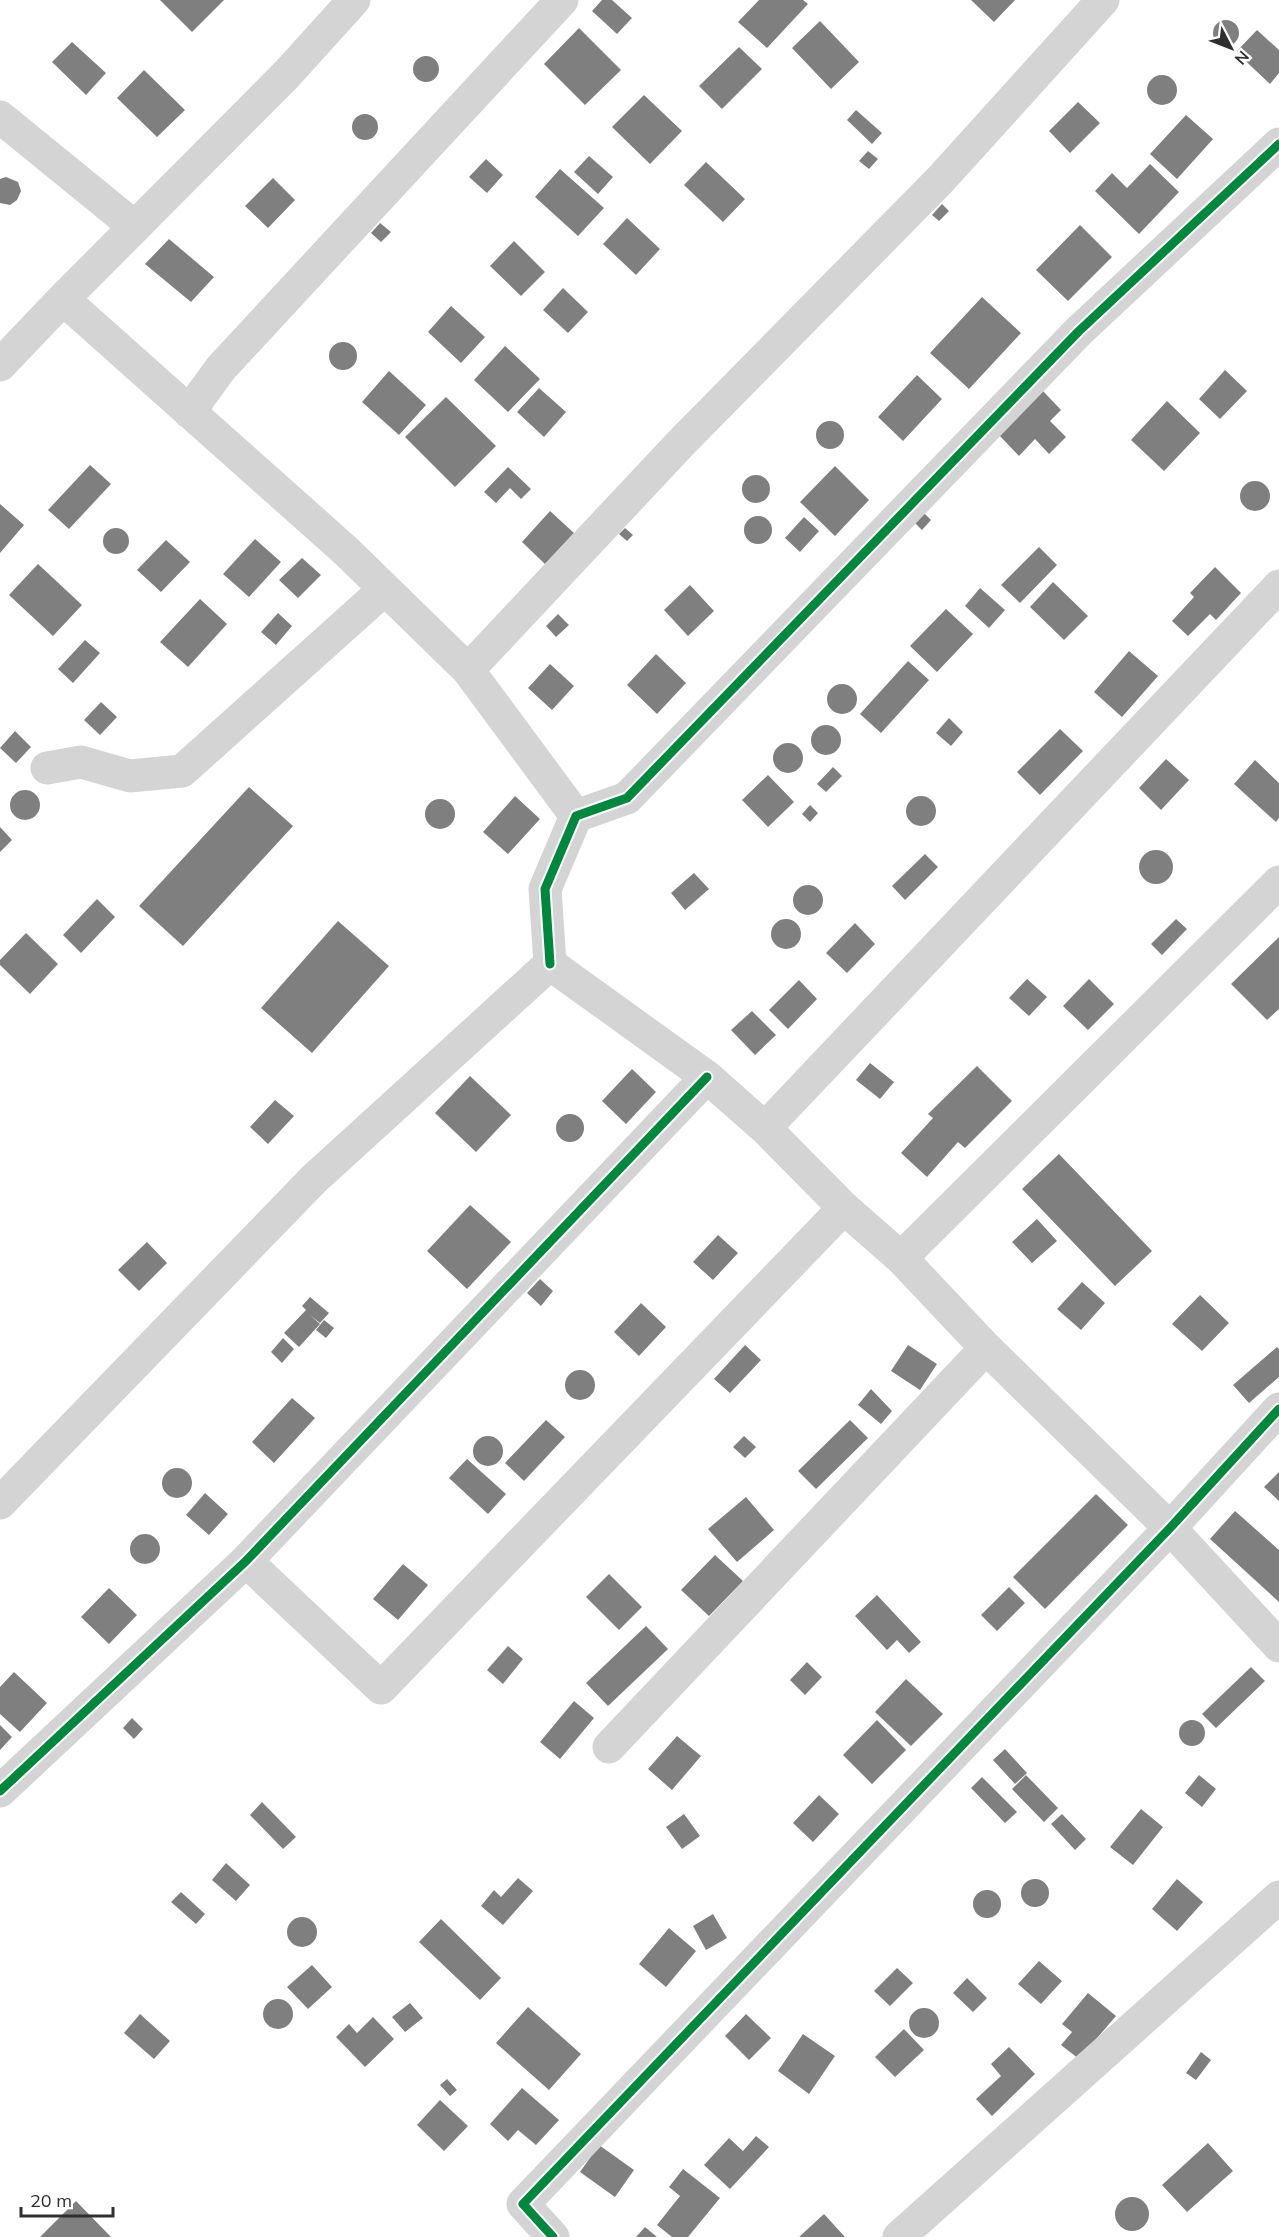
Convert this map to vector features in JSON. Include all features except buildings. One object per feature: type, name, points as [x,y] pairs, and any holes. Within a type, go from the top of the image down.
[{"type":"street","points":[[0,365],[286,74],[354,0]]},
{"type":"street","points":[[189,412],[221,368],[562,0]]},
{"type":"street","points":[[468,670],[680,444],[941,180],[1103,0]]},
{"type":"street","points":[[0,117],[135,227]]},
{"type":"street","points":[[550,964],[545,889],[576,816],[627,798],[1079,332],[1279,144]]},
{"type":"street","points":[[63,299],[385,589],[468,670],[576,816]]},
{"type":"street","points":[[765,1128],[1279,586]]},
{"type":"street","points":[[47,768],[81,762],[130,776],[182,771],[385,589]]},
{"type":"street","points":[[901,1258],[1279,882]]},
{"type":"street","points":[[550,964],[707,1077],[765,1128],[844,1208],[901,1258],[986,1348],[1170,1528],[1279,1646]]},
{"type":"street","points":[[0,1503],[314,1179],[550,964]]},
{"type":"street","points":[[0,1791],[246,1561],[707,1077]]},
{"type":"street","points":[[246,1561],[381,1688],[844,1208]]},
{"type":"street","points":[[609,1747],[986,1348]]},
{"type":"street","points":[[553,2237],[523,2204],[1170,1528],[1279,1409]]},
{"type":"street","points":[[899,2237],[1279,1897]]},
{"type":"cycle path","points":[[550,964],[545,889],[576,816],[627,798],[1079,331],[1279,144]]},
{"type":"cycle path","points":[[0,1791],[246,1561],[707,1077]]},
{"type":"cycle path","points":[[553,2237],[523,2204],[1170,1528],[1279,1409]]}]
